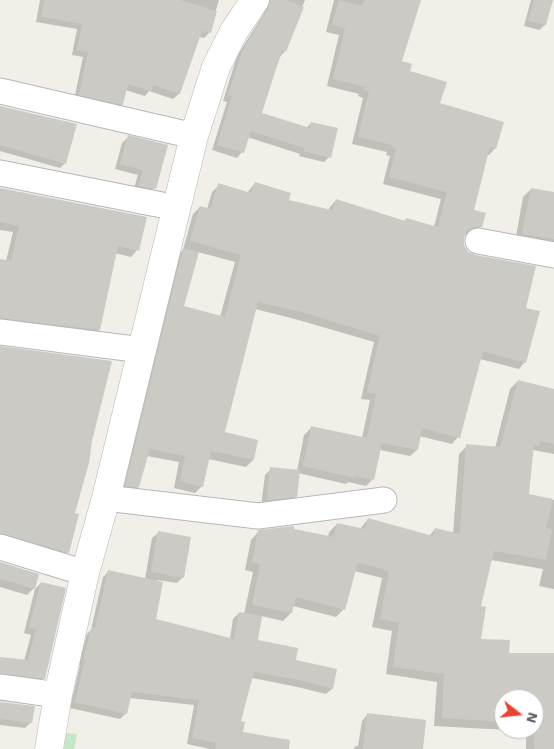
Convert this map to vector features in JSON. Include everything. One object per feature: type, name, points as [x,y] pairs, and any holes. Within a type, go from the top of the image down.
[{"type":"street","points":[[48,749],[58,695],[86,573],[194,136],[216,67],[234,31],[255,0]]},
{"type":"street","points":[[0,91],[194,136]]},
{"type":"street","points":[[0,173],[177,208]]},
{"type":"street","points":[[478,241],[554,255]]},
{"type":"street","points":[[0,332],[142,350]]},
{"type":"street","points":[[106,498],[258,516],[384,500]]},
{"type":"street","points":[[0,547],[86,573]]},
{"type":"street","points":[[0,687],[58,695]]},
{"type":"green space","points":[[66,733],[77,734],[74,749],[64,749]]},
{"type":"building","points":[[44,0],[180,0],[217,11],[211,33],[202,31],[180,94],[153,85],[152,91],[128,84],[123,105],[79,95],[88,52],[77,50],[82,24],[41,17]]},
{"type":"building","points":[[270,0],[287,0],[304,7],[286,52],[282,50],[262,113],[310,128],[311,122],[338,128],[331,158],[304,151],[304,148],[251,131],[244,153],[217,145],[232,96],[228,95],[243,49],[268,9]]},
{"type":"building","points":[[339,0],[362,6],[364,0],[421,0],[402,61],[412,64],[410,71],[447,82],[440,103],[504,122],[496,149],[490,147],[474,210],[486,213],[482,227],[474,227],[467,231],[464,245],[468,252],[475,255],[536,266],[526,308],[540,311],[526,363],[483,351],[460,438],[422,428],[418,450],[382,443],[374,480],[355,476],[354,478],[303,466],[311,426],[367,438],[376,394],[367,392],[380,336],[302,312],[258,302],[225,432],[258,440],[254,460],[211,451],[203,487],[180,481],[185,456],[150,449],[139,487],[125,486],[183,248],[199,252],[184,306],[225,317],[241,255],[190,241],[200,206],[211,209],[218,183],[251,193],[255,182],[291,193],[289,200],[332,210],[336,199],[405,221],[406,218],[438,227],[447,192],[389,177],[396,149],[392,148],[393,145],[358,137],[369,91],[364,90],[365,87],[333,79],[345,28],[332,25]]},
{"type":"building","points":[[534,0],[553,0],[546,25],[528,21]]},
{"type":"building","points":[[0,106],[77,124],[66,164],[0,145]]},
{"type":"building","points":[[128,135],[168,145],[156,189],[138,186],[143,170],[120,164]]},
{"type":"building","points":[[0,188],[147,217],[139,251],[118,246],[100,330],[0,318],[0,259],[11,261],[19,226],[0,222]]},
{"type":"building","points":[[531,188],[554,192],[554,239],[522,234]]},
{"type":"building","points":[[0,346],[112,361],[92,441],[89,463],[75,513],[79,514],[69,553],[0,533]]},
{"type":"building","points":[[518,380],[554,389],[554,444],[540,441],[539,446],[534,444],[529,494],[553,499],[546,528],[552,529],[546,560],[494,551],[481,606],[486,607],[481,639],[510,640],[509,653],[554,653],[554,749],[534,749],[534,739],[544,739],[544,689],[494,689],[494,721],[442,718],[444,674],[393,667],[399,623],[380,619],[389,571],[358,562],[345,610],[296,597],[292,613],[252,605],[260,564],[252,562],[258,530],[294,526],[294,529],[334,537],[337,523],[365,529],[368,518],[433,536],[435,528],[460,534],[466,444],[500,447]]},
{"type":"building","points":[[270,467],[300,470],[297,497],[267,500]]},
{"type":"building","points":[[158,531],[191,537],[184,578],[151,572]]},
{"type":"building","points":[[0,562],[39,574],[35,589],[0,579]]},
{"type":"building","points":[[108,570],[163,582],[156,619],[234,639],[239,612],[262,616],[258,640],[298,648],[296,660],[337,669],[333,689],[299,680],[254,672],[241,721],[245,722],[243,732],[290,740],[289,749],[215,749],[216,743],[192,738],[199,700],[132,692],[127,714],[75,702],[85,660],[83,659],[92,627],[95,628]]},
{"type":"building","points":[[41,582],[66,588],[45,679],[0,673],[0,657],[28,660],[36,629],[29,628]]},
{"type":"building","points":[[0,702],[35,706],[32,723],[0,719]]},
{"type":"building","points":[[367,713],[426,720],[423,749],[363,749]]}]
